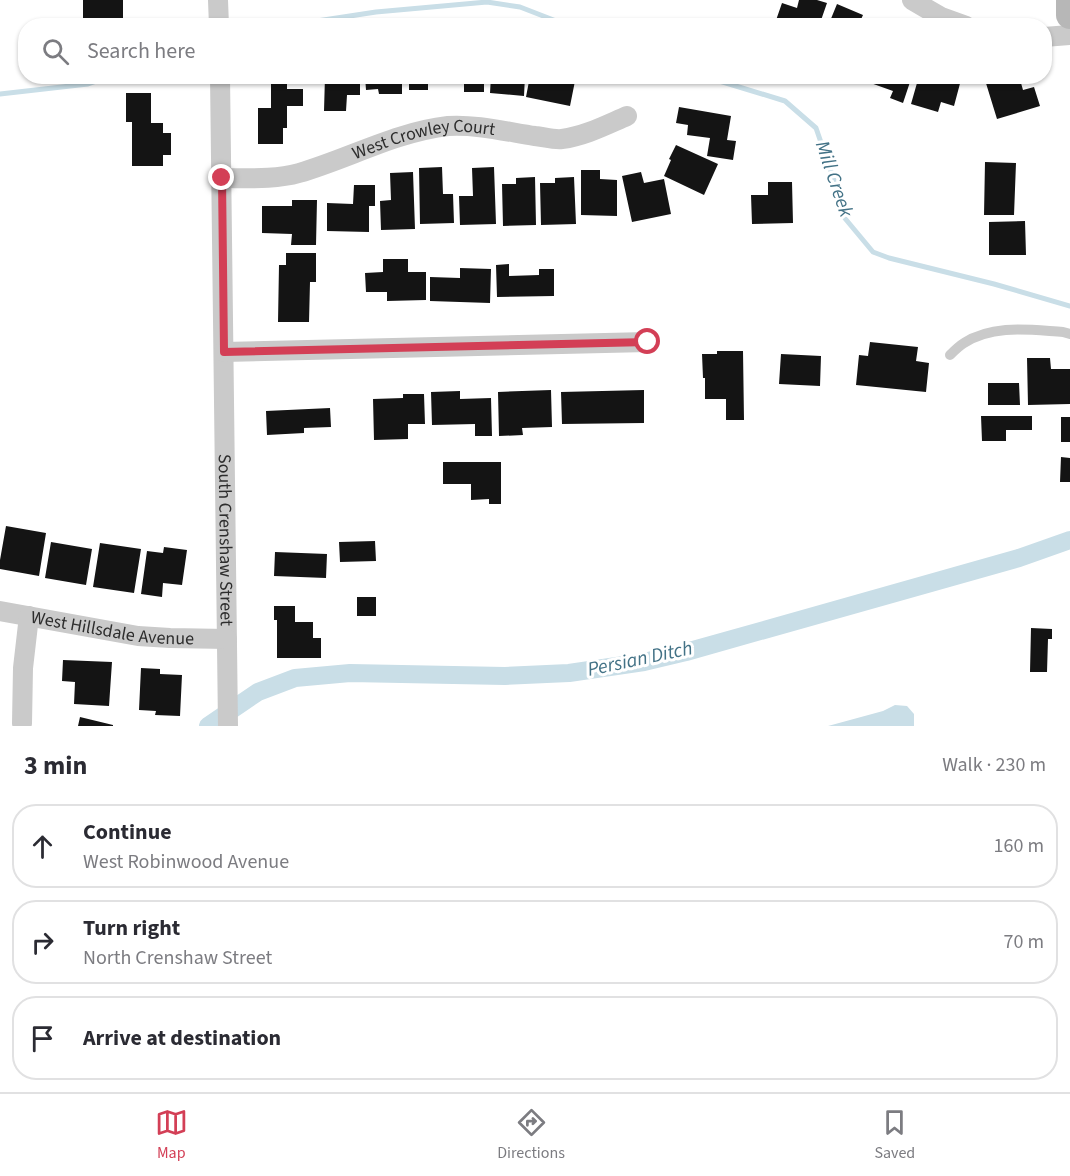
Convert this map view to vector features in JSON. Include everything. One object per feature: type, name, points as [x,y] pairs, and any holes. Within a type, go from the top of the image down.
[{"type":"street","points":[[218,0],[219,18]]},
{"type":"street","points":[[912,0],[946,18]]},
{"type":"street","points":[[1070,0],[1070,15]]},
{"type":"street","points":[[1052,36],[1070,35]]},
{"type":"street","name":"South Crenshaw Street","points":[[220,84],[228,726]]},
{"type":"street","name":"West Crowley Court","points":[[222,178],[262,178],[297,174],[378,143],[418,131],[450,126],[490,128],[560,139],[584,134],[627,116]]},
{"type":"street","points":[[224,352],[648,342]]},
{"type":"street","name":"West Hillsdale Avenue","points":[[0,611],[138,636],[227,639]]},
{"type":"street","points":[[22,723],[23,668],[29,616]]},
{"type":"lane","points":[[950,355],[964,343],[980,335],[1009,329],[1070,334]]},
{"type":"water","points":[[895,705],[907,706],[914,714],[914,726],[828,726],[883,711]]},
{"type":"building","points":[[83,0],[123,0],[123,18],[83,18]]},
{"type":"building","points":[[799,0],[817,0],[827,3],[822,18],[777,18],[782,3],[797,8]]},
{"type":"building","points":[[837,4],[863,15],[862,18],[831,18]]},
{"type":"building","points":[[271,84],[287,84],[287,89],[303,89],[303,106],[287,106],[287,128],[283,128],[283,144],[258,144],[258,108],[271,108]]},
{"type":"building","points":[[325,84],[360,84],[360,95],[347,95],[346,111],[324,111]]},
{"type":"building","points":[[366,84],[402,84],[402,94],[379,94],[378,89],[366,90]]},
{"type":"building","points":[[409,84],[428,84],[428,90],[409,90]]},
{"type":"building","points":[[464,84],[484,84],[484,92],[464,92]]},
{"type":"building","points":[[491,84],[525,84],[524,96],[490,93]]},
{"type":"building","points":[[528,84],[574,84],[570,106],[526,97]]},
{"type":"building","points":[[873,84],[909,84],[903,103],[890,98],[893,91]]},
{"type":"building","points":[[917,84],[960,84],[954,106],[941,102],[938,112],[911,104]]},
{"type":"building","points":[[986,84],[1021,84],[1023,90],[1034,87],[1040,106],[997,119]]},
{"type":"building","points":[[126,93],[151,93],[151,123],[163,123],[163,133],[171,133],[171,155],[163,155],[163,166],[132,166],[132,122],[126,122]]},
{"type":"building","points":[[679,107],[731,116],[727,140],[736,141],[733,160],[707,156],[710,138],[687,135],[688,125],[676,123]]},
{"type":"building","points":[[676,145],[718,164],[704,195],[664,176]]},
{"type":"building","points":[[985,162],[1016,163],[1014,215],[984,215]]},
{"type":"building","points":[[442,167],[443,194],[453,194],[454,223],[420,224],[419,168]]},
{"type":"building","points":[[494,167],[496,224],[460,225],[459,196],[473,196],[472,168]]},
{"type":"building","points":[[581,170],[600,170],[600,179],[617,180],[617,216],[581,215]]},
{"type":"building","points":[[413,172],[415,229],[381,230],[380,201],[391,200],[390,173]]},
{"type":"building","points":[[641,172],[644,183],[664,179],[671,214],[632,222],[622,176]]},
{"type":"building","points":[[535,177],[536,225],[503,226],[502,184],[516,184],[516,178]]},
{"type":"building","points":[[574,177],[576,224],[541,225],[540,183],[555,183],[555,178]]},
{"type":"building","points":[[768,182],[792,182],[793,223],[752,224],[751,195],[768,195]]},
{"type":"building","points":[[354,185],[375,185],[375,206],[369,206],[369,232],[327,231],[327,203],[353,204]]},
{"type":"building","points":[[292,200],[317,200],[316,245],[291,245],[292,234],[262,233],[262,206],[292,206]]},
{"type":"building","points":[[1025,221],[1026,255],[989,255],[989,222]]},
{"type":"building","points":[[286,253],[316,253],[316,282],[310,282],[309,322],[278,322],[279,265],[286,265]]},
{"type":"building","points":[[383,259],[408,259],[408,272],[426,272],[426,300],[387,301],[387,292],[366,292],[365,273],[383,272]]},
{"type":"building","points":[[509,264],[509,276],[539,275],[539,269],[554,269],[554,296],[497,297],[496,265]]},
{"type":"building","points":[[460,268],[491,269],[490,303],[430,301],[430,277],[460,278]]},
{"type":"building","points":[[870,342],[918,347],[916,361],[929,363],[926,392],[856,385],[859,355],[868,356]]},
{"type":"building","points":[[717,351],[743,351],[744,420],[726,420],[726,399],[705,399],[702,354],[717,354]]},
{"type":"building","points":[[781,354],[821,356],[820,386],[779,384]]},
{"type":"building","points":[[1027,358],[1050,358],[1051,369],[1070,369],[1070,404],[1028,405]]},
{"type":"building","points":[[988,383],[1019,383],[1020,405],[988,405]]},
{"type":"building","points":[[551,390],[552,427],[522,428],[523,435],[499,436],[498,392]]},
{"type":"building","points":[[644,390],[644,423],[562,424],[561,392]]},
{"type":"building","points":[[460,391],[460,399],[491,398],[492,436],[475,436],[475,424],[432,425],[431,392]]},
{"type":"building","points":[[403,394],[424,394],[425,424],[408,424],[408,439],[374,440],[373,399],[403,398]]},
{"type":"building","points":[[330,408],[331,427],[304,428],[304,433],[267,435],[266,411]]},
{"type":"building","points":[[981,416],[1032,416],[1032,430],[1006,430],[1006,441],[982,441]]},
{"type":"building","points":[[1061,417],[1070,417],[1070,442],[1061,442]]},
{"type":"building","points":[[1061,457],[1070,458],[1070,482],[1060,482]]},
{"type":"building","points":[[443,462],[501,462],[501,504],[489,504],[489,499],[471,500],[471,484],[443,484]]},
{"type":"building","points":[[6,526],[46,533],[39,576],[0,569]]},
{"type":"building","points":[[375,541],[376,561],[340,562],[339,542]]},
{"type":"building","points":[[51,542],[92,549],[86,585],[45,578]]},
{"type":"building","points":[[100,543],[141,549],[134,593],[93,587]]},
{"type":"building","points":[[164,547],[187,550],[182,585],[163,583],[162,597],[141,594],[147,551],[163,553]]},
{"type":"building","points":[[275,552],[327,554],[326,578],[274,576]]},
{"type":"building","points":[[357,597],[376,597],[376,616],[357,616]]},
{"type":"building","points":[[274,606],[295,606],[295,622],[313,622],[313,638],[321,638],[321,658],[277,658],[277,620],[274,620]]},
{"type":"building","points":[[1031,628],[1052,629],[1052,639],[1048,639],[1047,672],[1030,672]]},
{"type":"building","points":[[63,660],[112,662],[109,706],[74,704],[75,682],[62,681]]},
{"type":"building","points":[[141,668],[160,669],[160,674],[182,675],[180,716],[155,715],[156,711],[139,710]]},
{"type":"building","points":[[80,717],[113,725],[113,726],[78,726]]},
{"type":"waterway","name":"Mill Creek","points":[[337,18],[487,2],[520,7],[548,18]]},
{"type":"waterway","name":"Mill Creek","points":[[0,94],[88,84]]},
{"type":"waterway","name":"Mill Creek","points":[[729,84],[785,101],[816,128],[834,180],[843,216],[873,252],[1070,306]]},
{"type":"waterway","name":"Persian Ditch","points":[[208,726],[258,692],[295,678],[350,673],[505,676],[569,673],[644,662],[1019,558],[1070,540]]},
{"type":"route","points":[[222,178],[224,352],[648,342]]}]
